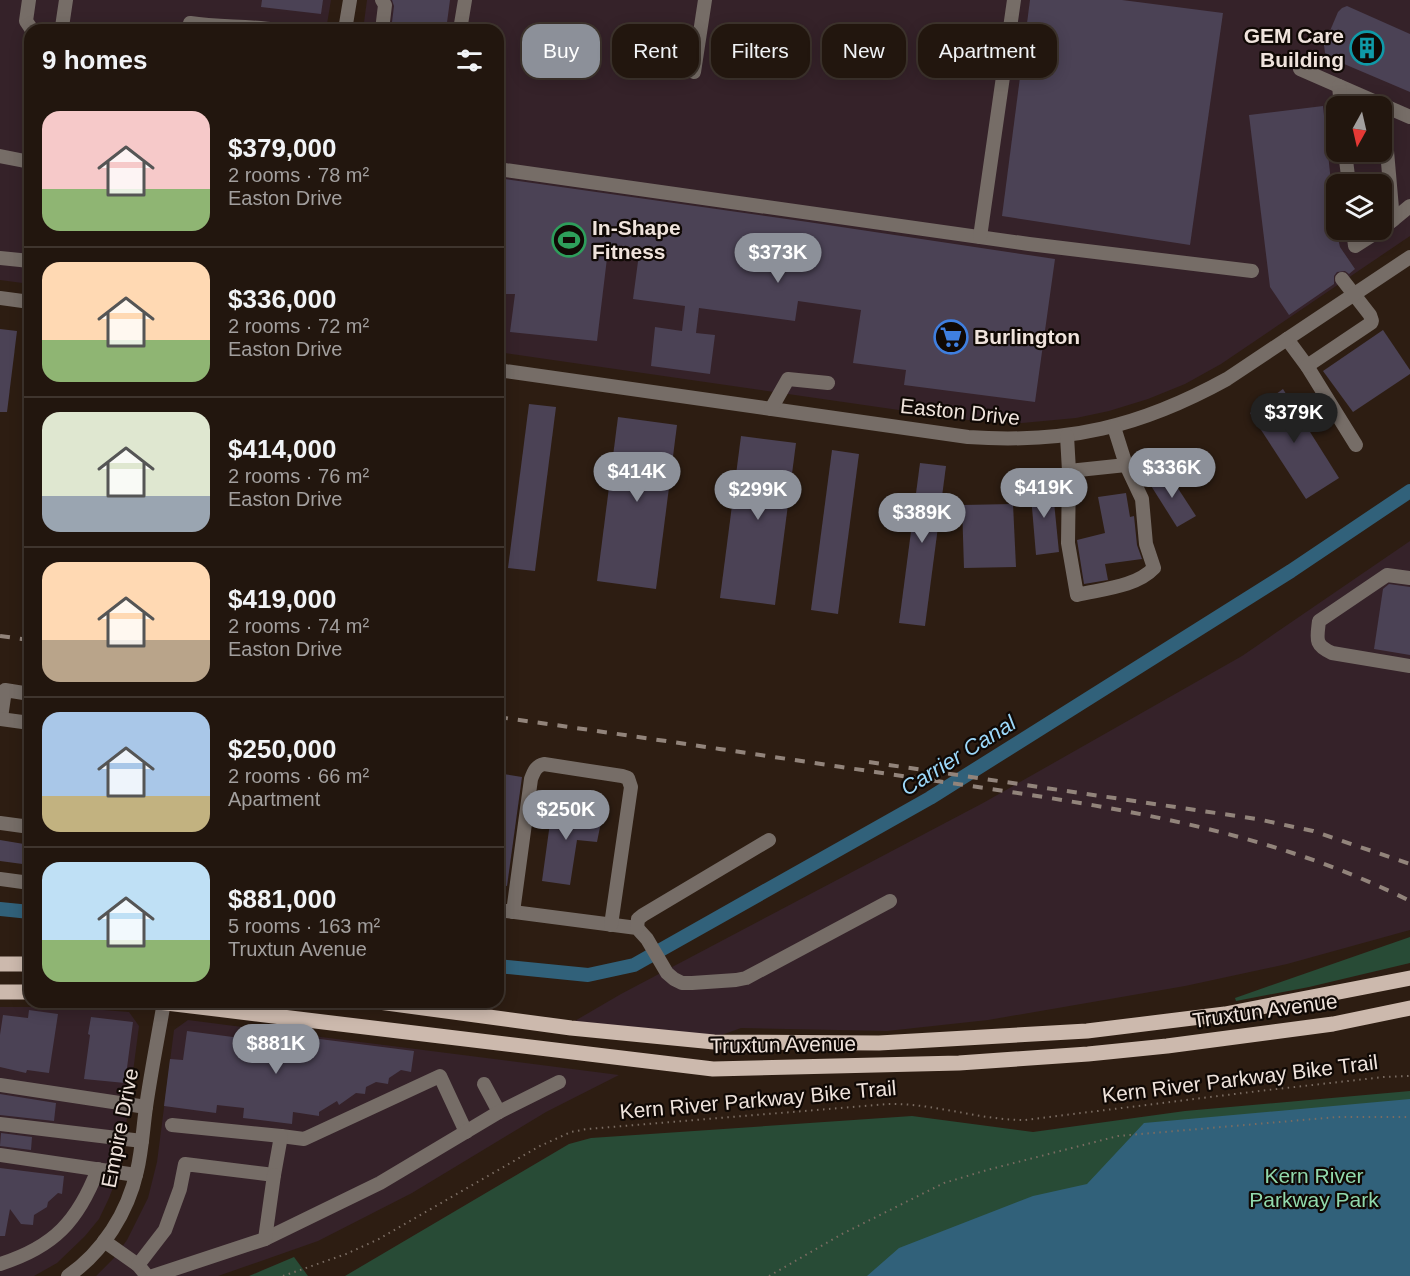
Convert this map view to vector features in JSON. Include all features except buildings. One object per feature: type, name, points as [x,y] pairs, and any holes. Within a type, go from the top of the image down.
[{"type":"main road","points":[[0,964],[24,964]]},
{"type":"main road","name":"Truxtun Avenue","points":[[423,1008],[571,1028],[714,1042],[879,1043],[1087,1031],[1225,1014],[1410,978]]},
{"type":"main road","points":[[0,992],[24,992]]},
{"type":"main road","name":"Truxtun Avenue","points":[[211,1008],[713,1069],[959,1063],[1088,1054],[1167,1047],[1333,1024],[1410,1008]]},
{"type":"street","points":[[28,24],[26,21],[29,0]]},
{"type":"street","points":[[62,24],[66,0]]},
{"type":"street","points":[[346,24],[350,0]]},
{"type":"street","points":[[382,0],[385,5],[383,24]]},
{"type":"street","points":[[461,24],[465,0]]},
{"type":"street","points":[[699,39],[705,0]]},
{"type":"street","points":[[980,237],[1014,0]]},
{"type":"street","points":[[190,23],[196,24]]},
{"type":"street","points":[[1300,69],[1362,96]]},
{"type":"street","points":[[1339,86],[1340,96]]},
{"type":"street","points":[[1392,109],[1410,117]]},
{"type":"street","points":[[0,156],[24,161]]},
{"type":"street","points":[[504,170],[980,237],[1252,272]]},
{"type":"street","points":[[1392,220],[1410,206]]},
{"type":"street","points":[[1352,240],[1350,250],[1365,240]]},
{"type":"street","name":"Easton Drive","points":[[504,371],[968,437],[1023,440],[1067,436],[1114,427],[1196,396],[1227,379],[1410,257]]},
{"type":"street","points":[[0,258],[24,260]]},
{"type":"street","points":[[1307,366],[1372,321],[1370,315],[1342,279]]},
{"type":"street","points":[[0,298],[24,301]]},
{"type":"street","points":[[1287,339],[1307,366],[1356,445]]},
{"type":"street","points":[[771,409],[788,378],[828,383]]},
{"type":"street","points":[[1067,436],[1068,543],[1077,595],[1145,577],[1154,568],[1146,544],[1142,499],[1126,465],[1114,427]]},
{"type":"street","points":[[1069,471],[1126,465]]},
{"type":"street","points":[[1410,578],[1387,575],[1319,621],[1317,638],[1321,648],[1332,653],[1410,666]]},
{"type":"street","points":[[24,693],[2,689],[0,719],[24,722]]},
{"type":"street","points":[[513,912],[531,779],[538,766],[544,764],[622,776],[628,778],[630,782],[611,925]]},
{"type":"street","points":[[0,823],[24,826]]},
{"type":"street","points":[[769,840],[638,919],[642,934],[667,973],[682,982],[692,983],[746,978],[890,901]]},
{"type":"street","points":[[0,879],[24,882]]},
{"type":"street","points":[[504,911],[611,925],[642,934]]},
{"type":"street","name":"Empire Drive","points":[[68,1276],[93,1255],[104,1241],[122,1214],[136,1175],[161,1008]]},
{"type":"street","points":[[172,1125],[304,1139],[440,1077],[466,1132]]},
{"type":"street","points":[[153,1276],[265,1239],[380,1183],[499,1112],[559,1082]]},
{"type":"street","points":[[484,1084],[499,1112]]},
{"type":"street","points":[[0,1085],[146,1107]]},
{"type":"street","points":[[0,1124],[142,1141]]},
{"type":"street","points":[[265,1239],[281,1136]]},
{"type":"street","points":[[0,1155],[136,1175]]},
{"type":"street","points":[[138,1264],[165,1230],[180,1189],[185,1164],[274,1175]]},
{"type":"street","points":[[0,1264],[24,1256],[51,1240],[76,1215],[87,1197],[98,1169]]},
{"type":"street","points":[[104,1241],[138,1264],[147,1276]]},
{"type":"path","name":"Kern River Parkway Bike Trail","points":[[284,1276],[346,1254],[379,1239],[540,1146],[571,1132],[587,1129],[908,1103],[998,1120],[1025,1120],[1384,1077],[1410,1076]]},
{"type":"path","points":[[768,1276],[842,1234],[944,1183],[1118,1136],[1337,1117],[1410,1117]]},
{"type":"shaded area","points":[[0,0],[331,0],[327,24],[24,24],[24,283],[0,280]]},
{"type":"shaded area","points":[[367,0],[1410,0],[1410,236],[1221,364],[1185,384],[1109,411],[1076,418],[1022,423],[968,420],[504,353],[504,24],[364,24]]},
{"type":"shaded area","points":[[1410,541],[1410,930],[1287,964],[1185,986],[988,1020],[887,1031],[741,1028],[719,1036],[573,1022],[621,994],[983,803],[1242,656]]},
{"type":"shaded area","points":[[0,1007],[77,1008],[129,1012],[139,1026],[122,1156],[117,1177],[99,1219],[57,1263],[34,1276],[0,1276]]},
{"type":"shaded area","points":[[188,1020],[619,1075],[546,1112],[412,1193],[318,1241],[218,1276],[96,1276],[127,1240],[148,1198],[157,1162],[174,1030]]},
{"type":"green space","points":[[1410,937],[1410,963],[1309,987],[1236,1001],[1235,998]]},
{"type":"green space","name":"Kern River Parkway Park","points":[[1410,1091],[1410,1276],[345,1276],[569,1144],[591,1138],[912,1116],[1033,1132],[1185,1111]]},
{"type":"green space","points":[[294,1257],[308,1276],[249,1276]]},
{"type":"water","points":[[1410,1099],[1410,1276],[867,1276],[899,1248],[1033,1196],[1087,1184],[1144,1123]]},
{"type":"waterway","name":"Carrier Canal","points":[[504,967],[588,975],[634,965],[930,798],[1291,571],[1410,491]]},
{"type":"waterway","name":"Carrier Canal","points":[[0,909],[24,911]]},
{"type":"railway","points":[[0,636],[24,639]]},
{"type":"railway","points":[[504,718],[1053,798],[1175,821],[1295,854],[1353,875],[1410,901]]},
{"type":"railway","points":[[869,762],[1257,819],[1313,831],[1410,864]]},
{"type":"place","name":"GEM Care Building","points":[[1367,48]]},
{"type":"place","name":"In-Shape Fitness","points":[[569,240]]},
{"type":"place","name":"Burlington","points":[[951,337]]}]
